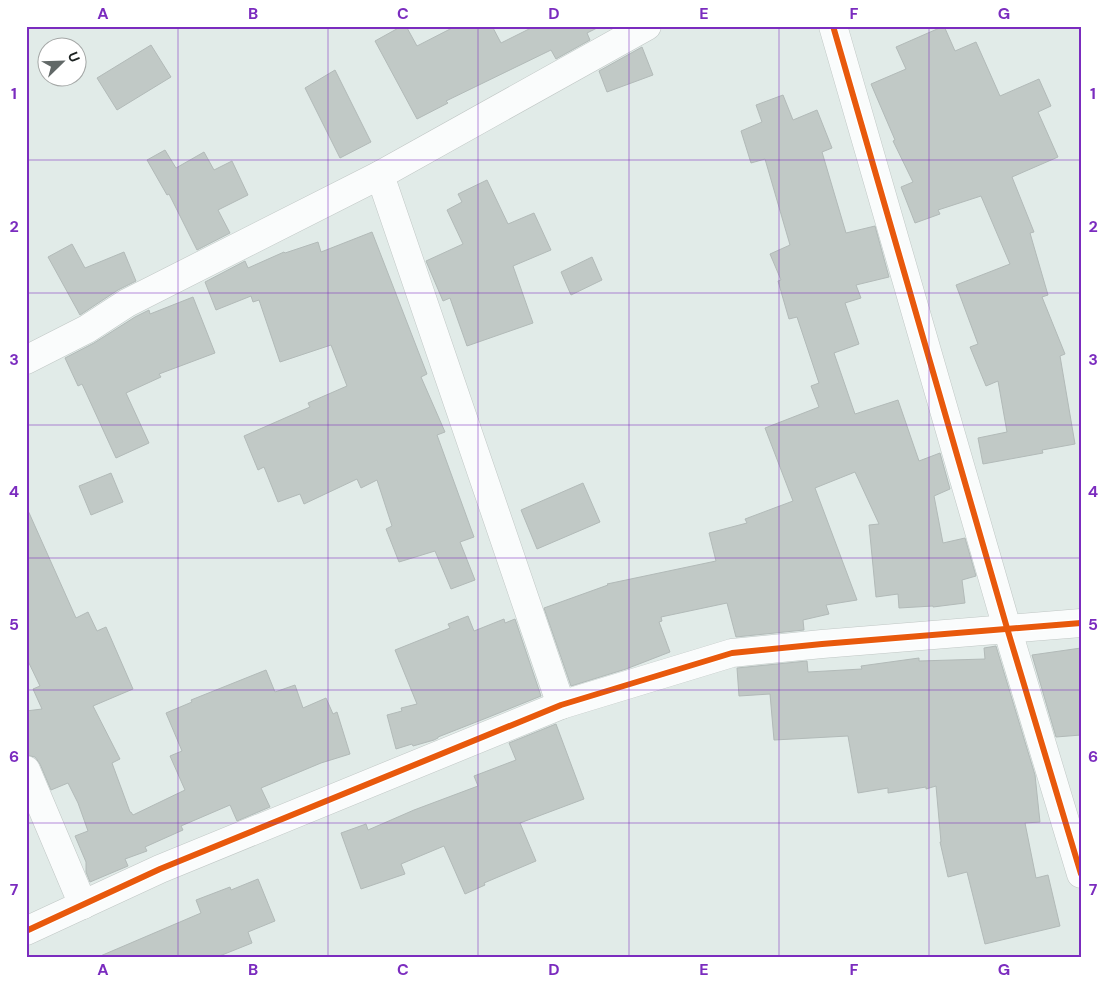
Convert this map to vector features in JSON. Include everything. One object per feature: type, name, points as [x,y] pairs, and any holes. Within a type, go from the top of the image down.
[{"type":"street","points":[[26,360],[87,329],[127,303],[380,175],[647,26]]},
{"type":"street","points":[[833,26],[1081,874]]},
{"type":"street","points":[[380,175],[561,705]]},
{"type":"street","points":[[26,931],[160,869],[561,705],[732,653],[1081,623]]},
{"type":"street","points":[[26,770],[83,905]]},
{"type":"building","points":[[402,26],[406,26],[417,46],[456,26],[492,26],[501,43],[535,26],[601,26],[587,33],[590,40],[556,59],[551,50],[446,101],[448,103],[417,119],[375,41]]},
{"type":"building","points":[[944,26],[955,51],[976,42],[1000,96],[1039,79],[1051,106],[1038,112],[1058,157],[1012,177],[1034,232],[1030,233],[1048,295],[1042,297],[1065,354],[1060,356],[1075,444],[1042,450],[1043,453],[983,464],[978,438],[1007,432],[998,381],[986,386],[970,347],[978,344],[956,285],[1010,264],[981,196],[938,210],[940,214],[915,223],[901,187],[913,182],[893,141],[895,140],[871,84],[906,69],[896,47]]},
{"type":"building","points":[[151,45],[171,77],[117,110],[97,78]]},
{"type":"building","points":[[642,47],[653,75],[607,92],[599,71]]},
{"type":"building","points":[[335,70],[371,142],[340,158],[305,88]]},
{"type":"building","points":[[783,95],[793,120],[817,110],[832,148],[822,152],[846,233],[875,226],[889,277],[856,285],[861,298],[845,303],[859,344],[834,353],[855,414],[898,400],[919,461],[940,453],[950,489],[934,496],[943,543],[965,538],[976,576],[962,580],[965,603],[933,607],[899,608],[898,594],[876,597],[869,525],[879,524],[855,472],[815,488],[857,600],[826,605],[829,614],[803,620],[804,630],[736,637],[727,603],[661,617],[662,621],[659,622],[670,652],[626,669],[571,686],[544,608],[607,584],[716,561],[709,533],[747,523],[745,519],[793,501],[765,428],[819,407],[811,386],[819,383],[797,317],[789,319],[778,281],[781,280],[770,254],[790,245],[765,159],[751,163],[741,131],[762,122],[756,105]]},
{"type":"building","points":[[165,150],[176,168],[204,152],[214,170],[232,161],[248,195],[218,210],[230,233],[197,250],[169,194],[167,195],[147,160]]},
{"type":"building","points":[[487,180],[508,224],[534,213],[551,250],[513,266],[533,323],[467,346],[450,298],[443,301],[426,261],[463,244],[447,210],[462,202],[458,194]]},
{"type":"building","points":[[372,232],[427,374],[421,377],[445,432],[437,435],[474,537],[460,542],[475,580],[451,589],[435,551],[399,562],[386,529],[392,526],[377,480],[361,488],[357,479],[304,504],[300,494],[278,502],[264,467],[258,470],[244,436],[310,407],[308,403],[347,386],[331,345],[280,362],[259,300],[253,302],[251,296],[216,310],[205,282],[245,261],[248,268],[284,252],[318,242],[321,252]]},
{"type":"building","points":[[72,244],[85,268],[124,252],[136,281],[118,290],[80,315],[48,257]]},
{"type":"building","points":[[592,257],[602,280],[571,295],[561,272]]},
{"type":"building","points":[[193,297],[215,353],[159,374],[161,377],[126,393],[149,443],[116,458],[82,384],[78,386],[65,358],[149,310],[150,314]]},
{"type":"building","points":[[111,473],[123,502],[91,515],[79,486]]},
{"type":"building","points":[[583,483],[600,522],[537,549],[521,510]]},
{"type":"building","points":[[26,506],[76,618],[88,612],[97,631],[106,627],[133,689],[93,706],[120,759],[112,763],[130,812],[133,815],[185,790],[170,756],[182,751],[166,713],[192,702],[191,700],[266,670],[275,692],[295,685],[303,708],[326,698],[333,714],[337,712],[350,754],[321,763],[261,788],[270,807],[237,821],[230,805],[181,826],[183,830],[145,847],[147,851],[125,859],[128,866],[90,882],[86,872],[86,862],[75,836],[88,831],[78,803],[68,783],[51,790],[35,757],[26,755],[26,711],[42,709],[33,689],[40,686],[26,657]]},
{"type":"building","points":[[468,616],[474,631],[504,619],[505,623],[515,619],[541,696],[434,740],[396,749],[387,715],[402,711],[401,708],[417,704],[395,650],[450,628],[448,624]]},
{"type":"building","points":[[996,646],[1035,775],[1040,822],[1025,823],[1036,878],[1048,875],[1060,926],[985,944],[967,872],[948,877],[940,842],[936,786],[926,789],[926,787],[888,793],[888,788],[858,793],[848,736],[774,740],[770,694],[739,696],[737,668],[807,661],[808,672],[862,669],[861,666],[919,658],[919,661],[985,659],[984,648]]},
{"type":"building","points":[[1081,648],[1081,735],[1056,737],[1032,655]]},
{"type":"building","points":[[556,724],[584,799],[520,823],[536,861],[484,883],[485,885],[465,894],[444,846],[401,864],[405,874],[361,889],[341,833],[366,824],[368,830],[478,786],[474,776],[516,760],[509,743]]},
{"type":"building","points":[[258,879],[275,921],[248,932],[252,943],[217,957],[98,957],[201,913],[196,900],[230,887],[231,890]]},
{"type":"cycle path","points":[[833,26],[1007,628],[1081,874]]},
{"type":"cycle path","points":[[26,931],[160,869],[561,705],[732,653],[1081,623]]}]
